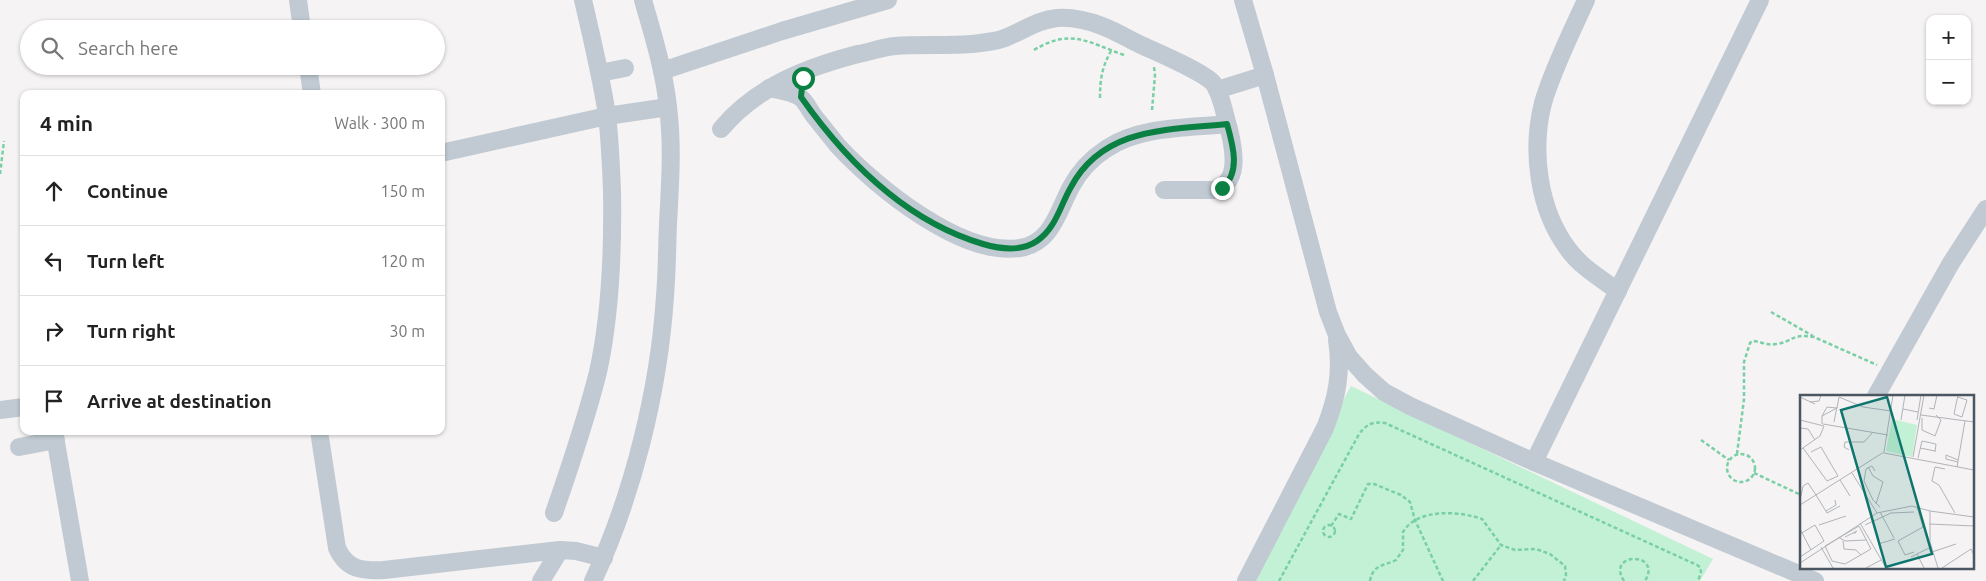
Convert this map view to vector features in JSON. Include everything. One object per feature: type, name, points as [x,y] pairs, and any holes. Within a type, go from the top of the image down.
[{"type":"street","points":[[298,0],[301,20]]},
{"type":"street","points":[[554,513],[598,371],[610,295],[613,230],[607,116],[600,73],[582,0]]},
{"type":"street","points":[[593,581],[604,558],[623,506],[640,444],[656,374],[666,297],[671,166],[668,107],[662,71],[643,0]]},
{"type":"street","points":[[662,71],[782,31],[888,0]]},
{"type":"street","points":[[1242,0],[1265,75],[1328,312],[1337,335],[1349,356],[1365,375],[1384,392],[1410,406],[1534,462],[1807,574]]},
{"type":"street","points":[[1586,0],[1544,101],[1538,127],[1537,154],[1545,205],[1554,228],[1568,249],[1585,268],[1618,290]]},
{"type":"street","points":[[1534,462],[1760,0]]},
{"type":"street","points":[[721,128],[732,116],[769,88],[806,69],[893,46],[991,42],[1043,20],[1060,18],[1077,20],[1103,26],[1199,73],[1214,84],[1227,124],[1234,159],[1232,176],[1222,188],[1214,190],[1164,190]]},
{"type":"street","points":[[600,73],[625,68]]},
{"type":"street","points":[[801,97],[806,69]]},
{"type":"street","points":[[309,75],[311,90]]},
{"type":"street","points":[[1217,90],[1265,75]]},
{"type":"street","points":[[769,88],[801,97],[818,122],[843,150],[881,187],[904,205],[936,225],[970,240],[1006,249],[1022,248],[1036,242],[1048,233],[1080,172],[1093,159],[1114,144],[1144,133],[1227,124]]},
{"type":"street","points":[[445,152],[607,116],[668,107]]},
{"type":"street","points":[[1877,395],[1951,263],[1986,209]]},
{"type":"street","points":[[1246,581],[1325,428],[1334,406],[1339,382],[1340,359],[1337,335]]},
{"type":"street","points":[[0,410],[20,408]]},
{"type":"street","points":[[19,447],[55,435],[80,581]]},
{"type":"street","points":[[320,435],[337,548],[342,559],[354,568],[370,571],[402,569],[560,550],[576,551],[604,558]]},
{"type":"street","points":[[541,581],[560,550]]},
{"type":"path","points":[[1034,50],[1048,42],[1063,38],[1079,38],[1127,57]]},
{"type":"path","points":[[1100,98],[1100,81],[1103,65],[1111,51]]},
{"type":"path","points":[[1152,110],[1155,75],[1153,65]]},
{"type":"path","points":[[0,174],[4,141]]},
{"type":"path","points":[[1771,312],[1814,337],[1890,370]]},
{"type":"path","points":[[1737,454],[1747,456],[1754,463],[1754,473],[1747,480],[1737,481],[1732,479],[1727,470],[1729,460],[1737,454],[1744,399],[1744,362],[1750,343],[1755,341],[1776,344],[1803,335],[1814,337]]},
{"type":"path","points":[[1279,581],[1358,436],[1364,427],[1376,422],[1385,424],[1697,565],[1700,567],[1701,572],[1698,581]]},
{"type":"path","points":[[1701,440],[1729,460]]},
{"type":"path","points":[[1754,473],[1800,495]]},
{"type":"path","points":[[1331,526],[1335,533],[1331,537],[1326,536],[1324,528],[1331,526],[1339,514],[1351,519],[1366,486],[1371,483],[1406,498],[1410,502],[1415,520],[1443,581]]},
{"type":"path","points":[[1370,581],[1376,568],[1381,564],[1396,560],[1404,550],[1403,532],[1406,527],[1415,520],[1430,514],[1468,514],[1482,519],[1501,545],[1515,550],[1536,549],[1550,554],[1565,566],[1566,575],[1564,581]]},
{"type":"path","points":[[1473,581],[1501,545]]},
{"type":"path","points":[[1624,581],[1621,575],[1622,566],[1628,560],[1637,558],[1645,562],[1647,566],[1648,575],[1645,581]]},
{"type":"green space","points":[[1351,386],[1713,559],[1700,581],[1245,581]]},
{"type":"route","points":[[803,78],[801,97],[818,122],[837,145],[881,187],[904,205],[936,225],[970,240],[994,247],[1006,249],[1022,248],[1036,242],[1048,233],[1080,172],[1107,148],[1122,140],[1144,133],[1227,124],[1232,141],[1234,159],[1232,176],[1222,188]]}]
